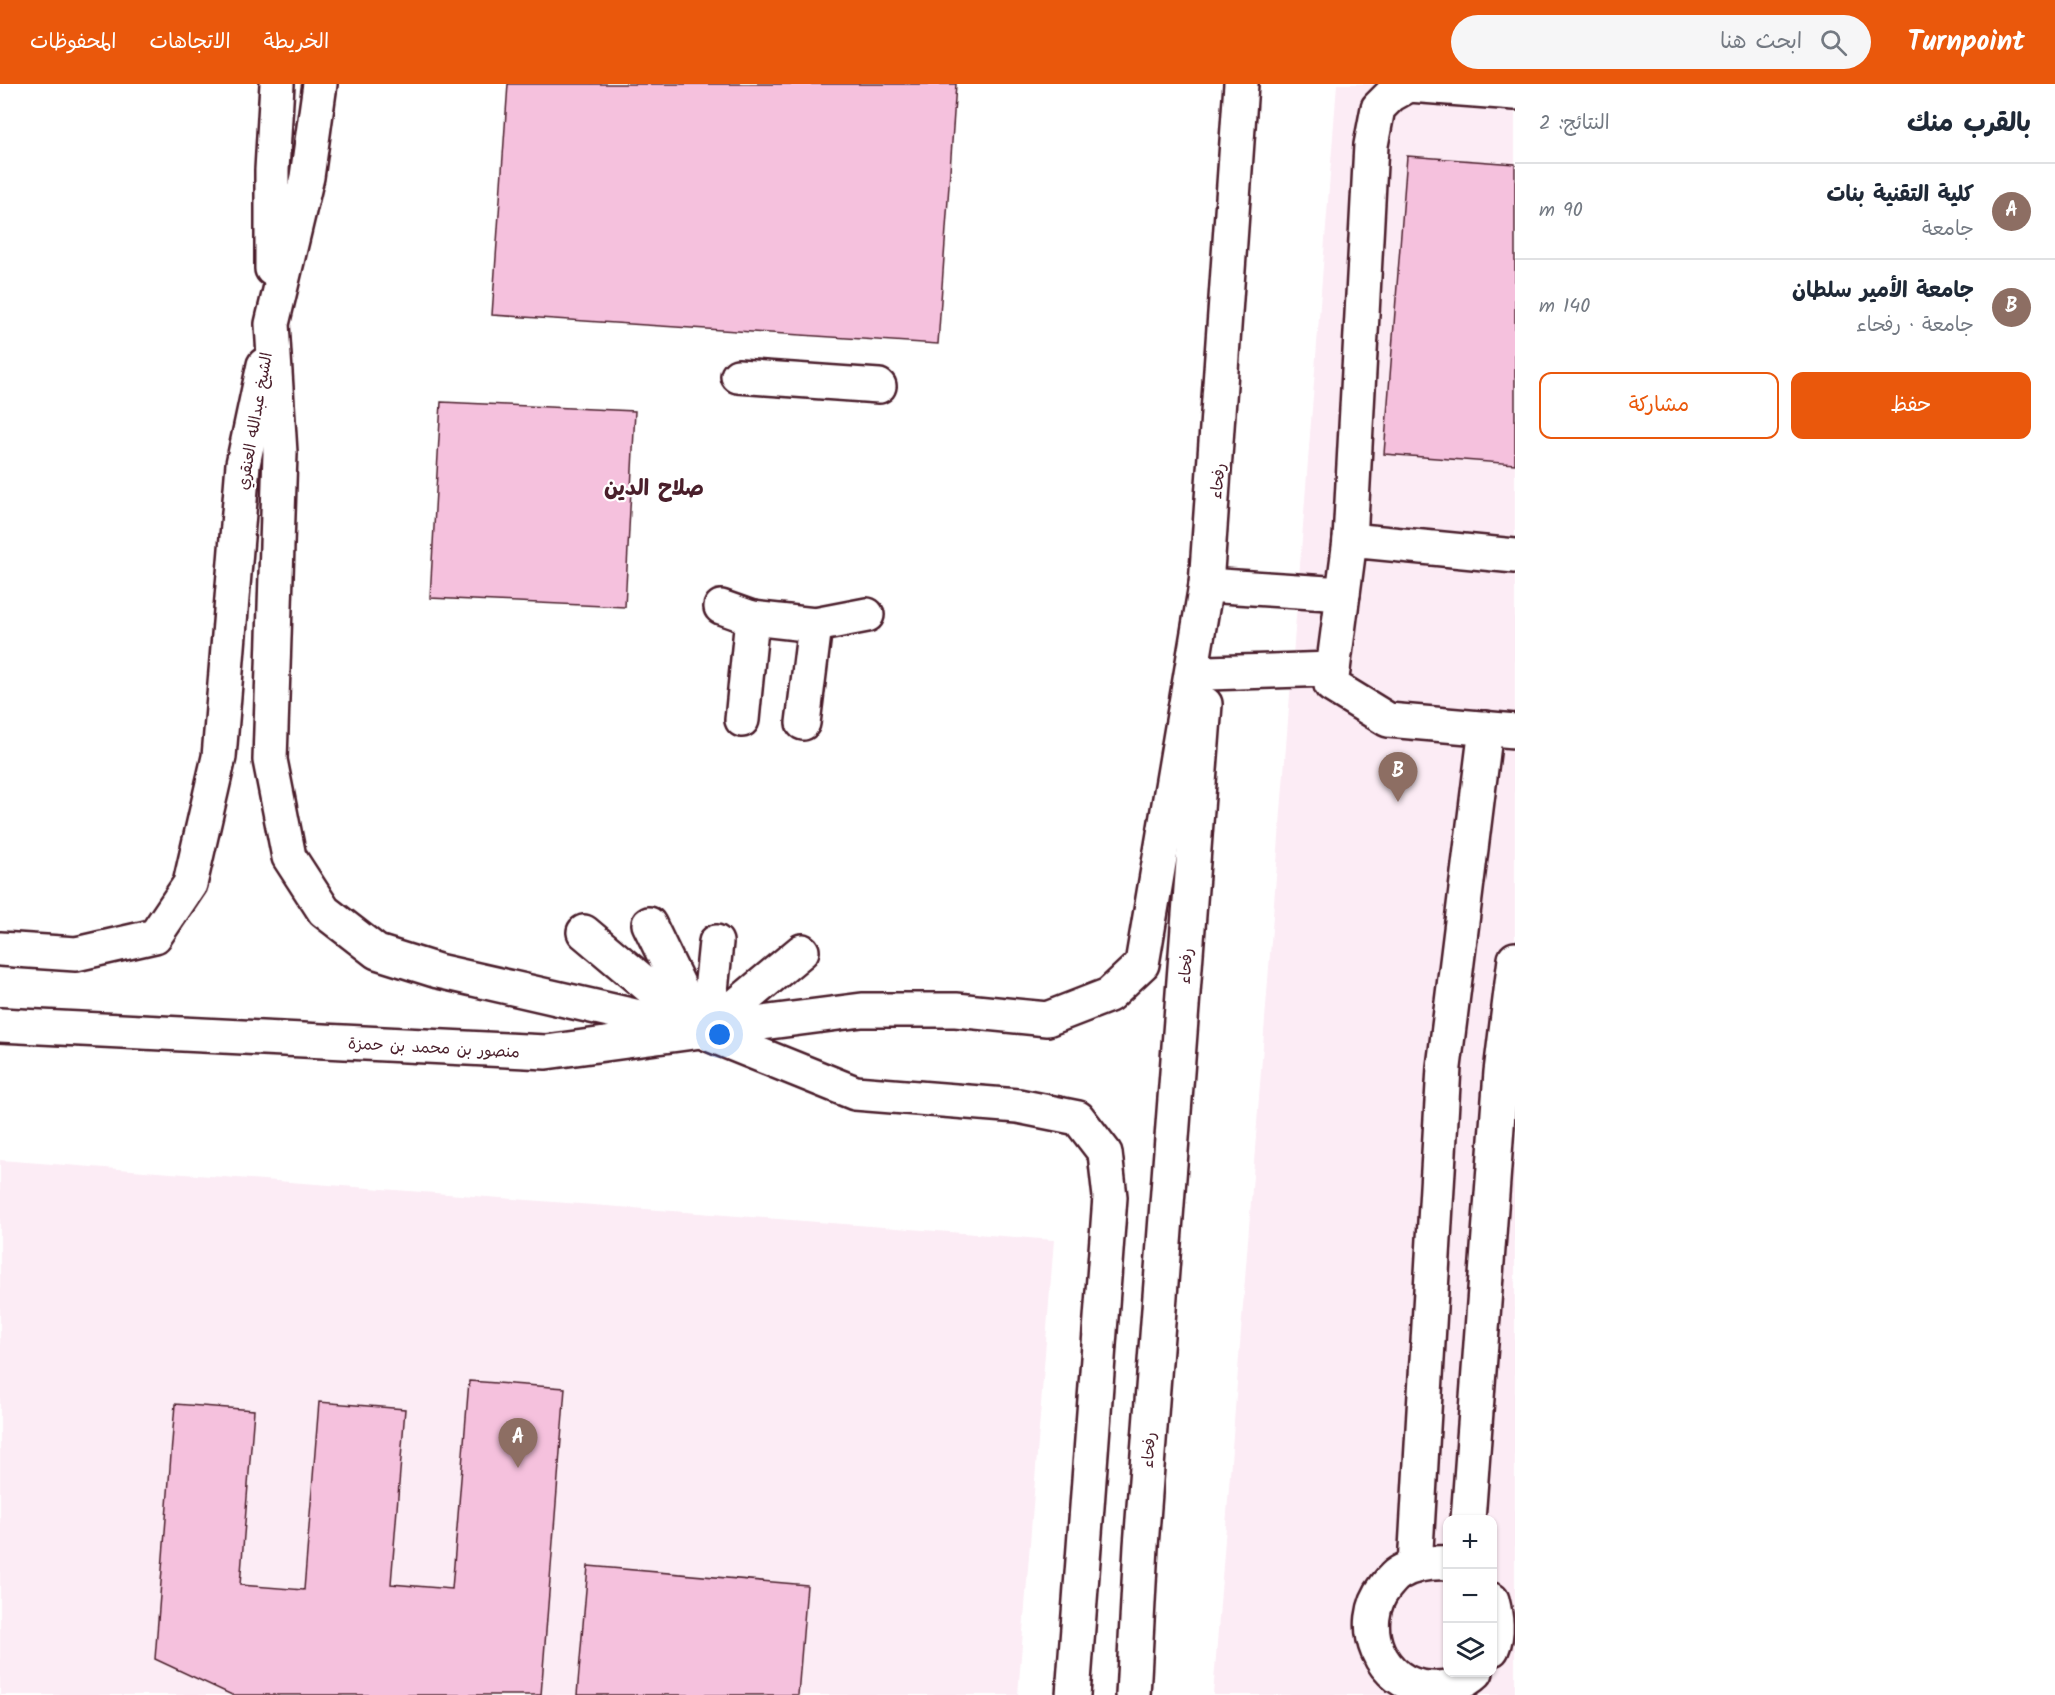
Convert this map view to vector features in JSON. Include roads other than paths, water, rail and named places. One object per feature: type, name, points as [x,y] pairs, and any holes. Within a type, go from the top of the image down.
[{"type":"street","name":"الشيخ عبدالله العنقري","points":[[0,950],[76,954],[155,936],[190,884],[219,757],[243,464],[272,324],[272,170],[278,84]]},
{"type":"street","points":[[320,84],[307,177],[272,324],[280,453],[270,760],[289,857],[324,911],[377,952],[438,971],[704,1030],[855,1093],[1018,1106],[1078,1118],[1105,1153],[1110,1197],[1073,1695]]},
{"type":"street","points":[[1241,84],[1206,585],[1343,594]]},
{"type":"street","name":"رفحاء","points":[[1132,1695],[1141,1546],[1207,673],[1206,585],[1259,84]]},
{"type":"street","points":[[1415,1566],[1444,1067],[1501,730],[1388,720],[1331,685],[1350,540],[1371,145],[1378,108],[1391,95],[1409,85],[1515,93]]},
{"type":"street","points":[[738,376],[879,386]]},
{"type":"street","points":[[1350,540],[1515,556]]},
{"type":"street","name":"منصور بن محمد بن حمزة","points":[[0,1025],[546,1052],[862,1010],[956,1010],[1047,1019],[1109,995],[1142,964],[1206,585]]},
{"type":"street","points":[[721,607],[752,618],[815,625],[867,615]]},
{"type":"street","points":[[742,720],[752,618]]},
{"type":"street","points":[[803,723],[815,625]]},
{"type":"street","points":[[1207,673],[1333,669]]},
{"type":"street","points":[[649,924],[704,1030]]},
{"type":"street","points":[[584,932],[704,1030]]},
{"type":"street","points":[[704,1030],[716,942]]},
{"type":"street","points":[[704,1030],[802,951]]},
{"type":"street","points":[[1468,1515],[1501,1072],[1515,958]]},
{"type":"street","points":[[1443,1563],[1431,1562],[1397,1574],[1382,1592],[1374,1611],[1372,1632],[1377,1652],[1389,1670],[1406,1688],[1439,1689],[1462,1684]]},
{"type":"place","name":"جامعة الأمير سلطان","points":[[1398,802]]},
{"type":"place","name":"كلية التقنية بنات","points":[[518,1468]]},
{"type":"district","name":"صلاح الدين","points":[[654,487]]}]
